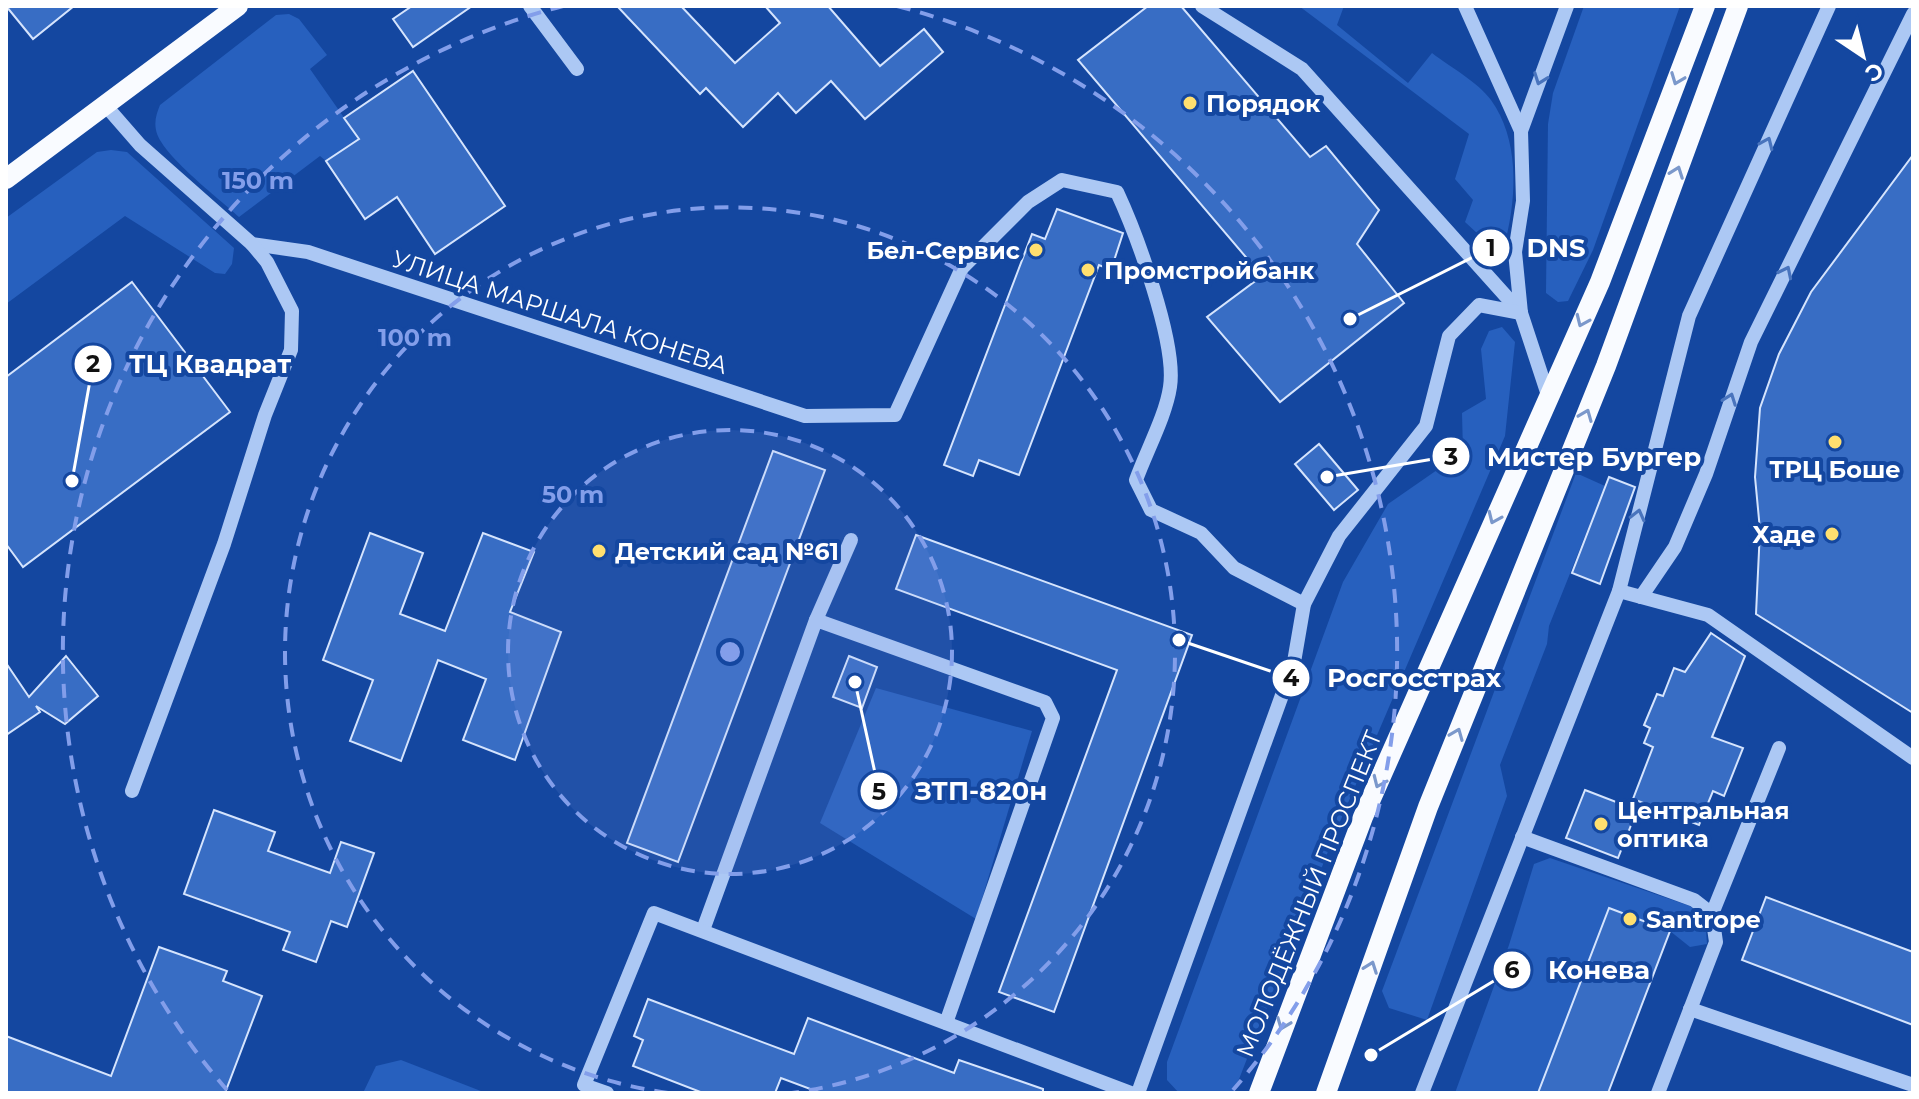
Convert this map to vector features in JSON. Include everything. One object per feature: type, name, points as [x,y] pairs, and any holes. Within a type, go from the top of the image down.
[{"type":"main road","points":[[6,179],[238,6]]},
{"type":"main road","name":"МОЛОДЁЖНЫЙ ПРОСПЕКТ","points":[[1259,1093],[1363,817],[1600,282],[1705,6]]},
{"type":"main road","points":[[1326,1093],[1428,807],[1606,366],[1738,6]]},
{"type":"street","points":[[530,6],[577,69]]},
{"type":"street","points":[[1202,6],[1302,69],[1521,313]]},
{"type":"street","points":[[1465,6],[1521,131]]},
{"type":"street","points":[[1548,395],[1521,313],[1515,252],[1523,201],[1521,131],[1567,6]]},
{"type":"street","points":[[1422,1093],[1619,591],[1689,316],[1829,6]]},
{"type":"street","points":[[1641,597],[1675,547],[1706,474],[1751,342],[1913,14]]},
{"type":"street","points":[[106,106],[140,145],[252,244],[267,262],[292,311],[291,350],[265,415],[224,544],[132,791]]},
{"type":"street","name":"УЛИЦА МАРШАЛА КОНЕВА","points":[[252,244],[308,252],[805,416],[895,415],[962,268],[1028,202],[1062,180],[1117,192],[1139,240],[1164,335],[1170,386],[1136,480],[1151,510],[1201,533],[1234,568],[1304,604]]},
{"type":"street","points":[[1138,1093],[1294,662],[1304,604],[1339,536],[1426,426],[1449,336],[1479,305],[1521,313]]},
{"type":"street","points":[[703,930],[816,620],[851,540]]},
{"type":"street","points":[[1619,591],[1708,615],[1913,758]]},
{"type":"street","points":[[816,620],[1045,702],[1053,718],[946,1023]]},
{"type":"street","points":[[1658,1093],[1716,942],[1712,914],[1779,748]]},
{"type":"street","points":[[1522,837],[1694,900],[1712,914]]},
{"type":"street","points":[[607,1093],[584,1085],[654,913],[1131,1093]]},
{"type":"street","points":[[1690,1009],[1913,1085]]},
{"type":"shaded area","points":[[1299,6],[1344,6],[1337,25],[1408,83],[1432,53],[1485,93],[1500,115],[1511,149],[1512,204],[1506,239],[1491,246],[1465,222],[1473,200],[1455,179],[1469,134]]},
{"type":"shaded area","points":[[1584,6],[1680,6],[1593,250],[1568,301],[1558,302],[1546,293],[1548,124],[1553,93]]},
{"type":"shaded area","points":[[289,14],[299,19],[327,55],[310,69],[359,139],[326,161],[320,156],[239,217],[168,151],[156,130],[156,117],[160,105],[276,15]]},
{"type":"shaded area","points":[[97,152],[127,152],[234,248],[232,264],[225,274],[215,273],[125,216],[6,304],[6,218]]},
{"type":"shaded area","points":[[1502,327],[1515,342],[1505,436],[1336,831],[1234,1092],[1179,1093],[1167,1080],[1167,1062],[1343,582],[1388,504],[1463,452],[1462,413],[1486,399],[1481,349],[1489,331]]},
{"type":"shaded area","points":[[1576,473],[1605,486],[1549,626],[1547,644],[1500,765],[1507,796],[1427,1020],[1389,1008],[1382,991]]},
{"type":"shaded area","points":[[876,688],[1032,731],[976,919],[820,823]]},
{"type":"shaded area","points":[[1550,858],[1690,906],[1705,918],[1707,944],[1690,947],[1670,931],[1609,908],[1538,1093],[1455,1093],[1509,945],[1534,864]]},
{"type":"shaded area","points":[[401,1060],[486,1093],[363,1093],[376,1066]]},
{"type":"building","points":[[6,6],[74,6],[33,39]]},
{"type":"building","points":[[412,6],[472,6],[413,47],[393,19]]},
{"type":"building","points":[[617,6],[681,6],[735,63],[780,23],[765,6],[828,6],[880,66],[924,29],[943,52],[865,119],[831,81],[796,113],[778,93],[743,127],[706,88],[700,94]]},
{"type":"building","name":"Порядок","points":[[1148,6],[1181,6],[1310,157],[1326,146],[1379,210],[1357,244],[1404,303],[1280,402],[1207,317],[1262,276],[1078,60]]},
{"type":"building","points":[[413,71],[505,206],[435,254],[397,197],[365,219],[326,161],[359,139],[344,118]]},
{"type":"building","name":"ТРЦ Боше","points":[[1913,155],[1913,713],[1756,614],[1760,530],[1755,477],[1760,408],[1779,354],[1811,292]]},
{"type":"building","points":[[1057,209],[1123,233],[1111,270],[1099,265],[1019,475],[979,460],[973,476],[944,465],[1032,234],[1045,239]]},
{"type":"building","points":[[132,282],[230,412],[23,567],[6,544],[6,377]]},
{"type":"building","points":[[1319,444],[1358,490],[1334,510],[1295,464]]},
{"type":"building","points":[[773,451],[825,470],[678,862],[627,843]]},
{"type":"building","points":[[1609,477],[1635,487],[1600,584],[1572,573]]},
{"type":"building","points":[[370,533],[423,553],[400,614],[445,631],[483,533],[534,552],[510,612],[561,632],[515,760],[463,740],[486,679],[438,660],[401,761],[350,741],[373,680],[323,660]]},
{"type":"building","points":[[916,535],[1192,635],[1054,1012],[999,992],[1117,670],[896,589]]},
{"type":"building","points":[[1711,633],[1745,656],[1712,737],[1743,748],[1724,796],[1713,791],[1699,825],[1633,799],[1653,747],[1644,743],[1650,728],[1644,725],[1657,694],[1663,696],[1674,668],[1685,672]]},
{"type":"building","points":[[66,656],[98,696],[65,724],[36,706],[40,712],[6,735],[6,663],[29,697]]},
{"type":"building","points":[[849,656],[877,667],[862,708],[833,697]]},
{"type":"building","name":"Центральная оптика","points":[[1585,790],[1637,810],[1618,858],[1566,838]]},
{"type":"building","points":[[214,810],[275,832],[268,851],[330,873],[341,842],[374,853],[347,927],[331,921],[316,962],[283,950],[290,932],[184,894]]},
{"type":"building","points":[[1766,897],[1913,952],[1913,1025],[1742,960]]},
{"type":"building","points":[[1609,908],[1670,931],[1608,1093],[1538,1093]]},
{"type":"building","points":[[159,947],[227,971],[223,981],[262,996],[225,1093],[6,1093],[6,1036],[111,1076]]},
{"type":"building","points":[[648,999],[794,1054],[808,1018],[954,1073],[959,1060],[1043,1089],[1043,1093],[821,1093],[781,1078],[775,1093],[703,1093],[633,1066],[643,1040],[634,1036]]},
{"type":"place","name":"Порядок","points":[[1190,103]]},
{"type":"place","name":"Бел-Сервис","points":[[1036,250]]},
{"type":"place","name":"Промстройбанк","points":[[1088,270]]},
{"type":"place","name":"DNS","points":[[1350,319]]},
{"type":"place","name":"ТРЦ Боше","points":[[1835,442]]},
{"type":"place","name":"Мистер Бургер","points":[[1327,477]]},
{"type":"place","name":"ТЦ Квадрат","points":[[72,481]]},
{"type":"place","name":"Хаде","points":[[1832,534]]},
{"type":"place","name":"Детский сад №61","points":[[599,551]]},
{"type":"place","name":"Росгосстрах","points":[[1179,640]]},
{"type":"place","name":"ЗТП-820н","points":[[855,682]]},
{"type":"place","name":"Центральная оптика","points":[[1601,824]]},
{"type":"place","name":"Santrope","points":[[1630,919]]},
{"type":"place","name":"Конева","points":[[1371,1055]]}]
